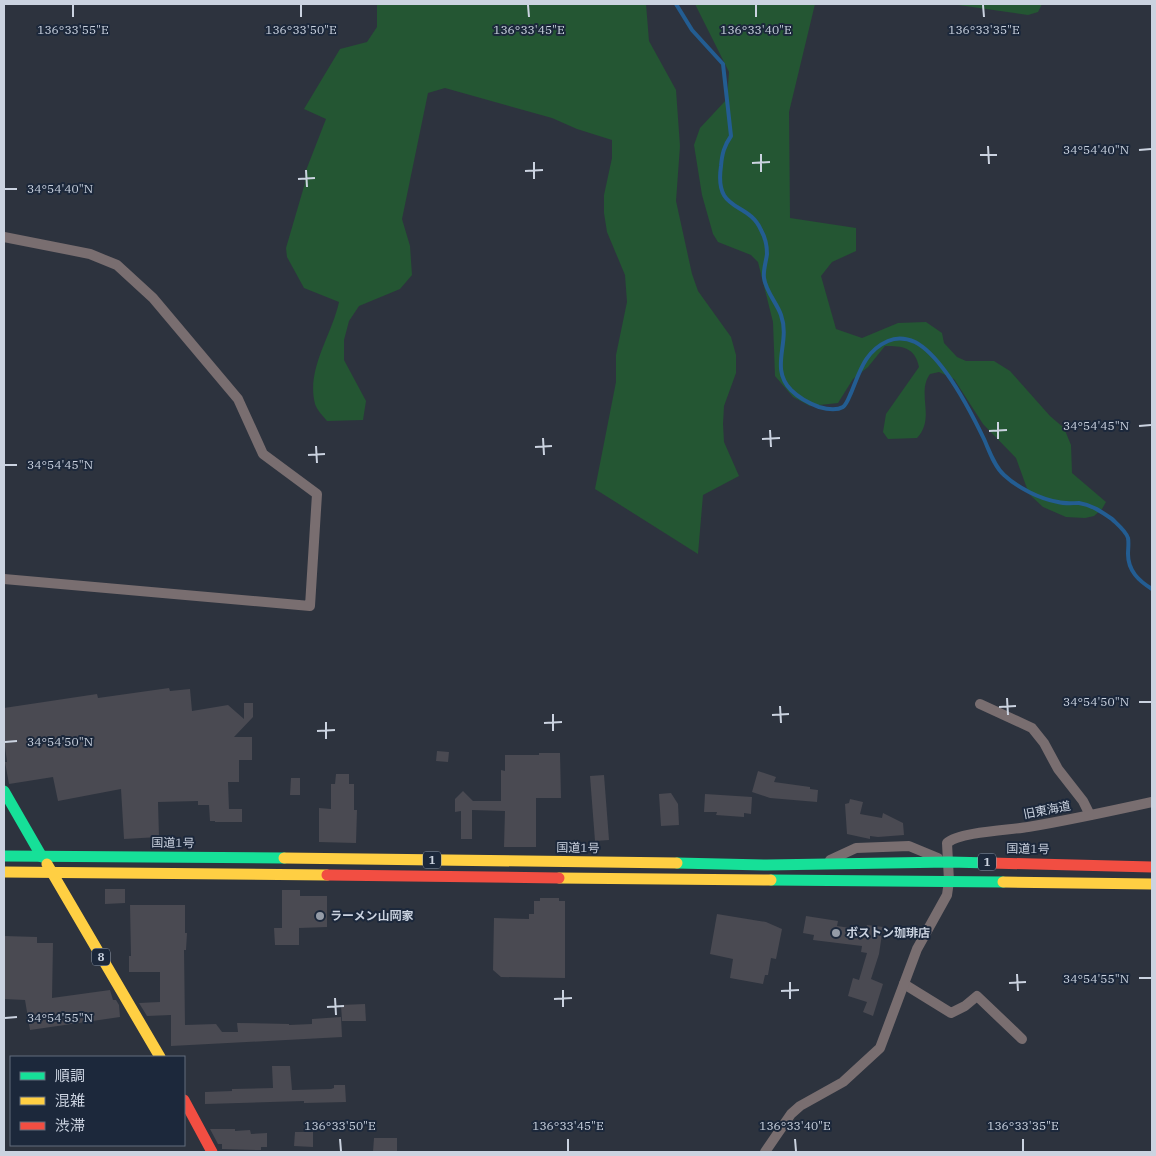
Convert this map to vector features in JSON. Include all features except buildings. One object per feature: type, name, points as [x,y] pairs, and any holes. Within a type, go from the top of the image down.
[{"type":"main road","points":[[4,791],[42,857]]},
{"type":"main road","name":"国道1号","points":[[4,856],[490,860],[767,865],[949,862],[1152,867]]},
{"type":"main road","name":"8","points":[[42,857],[159,1056]]},
{"type":"main road","points":[[261,858],[262,875]]},
{"type":"main road","points":[[490,860],[491,876]]},
{"type":"main road","points":[[548,861],[549,877]]},
{"type":"main road","name":"1","points":[[4,872],[949,880],[1152,884]]},
{"type":"main road","points":[[185,1102],[212,1152]]},
{"type":"street","points":[[4,237],[90,254],[117,265],[153,298],[238,399],[263,454],[318,494],[310,606],[4,580]]},
{"type":"street","points":[[980,704],[1032,728],[1044,742],[1058,769],[1083,801],[1090,815]]},
{"type":"street","name":"旧東海道","points":[[949,862],[947,843],[951,839],[1027,827],[1152,802]]},
{"type":"street","points":[[765,1152],[791,1114],[800,1106],[843,1082],[880,1048],[917,949],[920,947],[947,895],[949,862],[909,846],[856,848],[822,863]]},
{"type":"street","points":[[904,984],[951,1013],[965,1006],[977,996],[1022,1039]]},
{"type":"green space","points":[[377,4],[646,4],[649,41],[676,90],[680,146],[676,201],[692,274],[698,291],[731,337],[736,355],[736,373],[724,406],[723,424],[724,442],[739,476],[703,495],[698,554],[595,489],[616,382],[616,355],[627,302],[625,275],[607,232],[604,213],[604,195],[612,158],[612,140],[577,129],[552,118],[445,88],[428,93],[402,219],[410,246],[412,275],[400,289],[359,306],[349,321],[344,340],[344,360],[366,401],[363,420],[327,421],[317,408],[313,391],[314,378],[339,302],[304,288],[287,257],[286,248],[305,183],[305,173],[326,119],[304,109],[340,49],[367,42],[377,27]]},
{"type":"green space","points":[[695,4],[815,4],[789,112],[790,218],[856,228],[856,251],[832,262],[821,276],[836,329],[862,338],[898,323],[926,322],[942,333],[944,343],[957,357],[966,361],[994,361],[1010,371],[1050,416],[1064,428],[1071,445],[1072,473],[1106,502],[1102,509],[1094,516],[1085,518],[1066,517],[1043,507],[1029,494],[1016,458],[983,424],[954,379],[939,372],[930,374],[926,381],[925,422],[917,438],[888,439],[883,432],[886,414],[919,367],[914,355],[907,349],[897,346],[885,346],[868,367],[853,379],[838,403],[810,406],[793,397],[775,376],[773,322],[758,262],[751,255],[718,242],[713,234],[702,195],[694,145],[700,128],[727,99],[729,72]]},
{"type":"green space","points":[[951,4],[1042,4],[1038,12],[1028,15]]},
{"type":"waterway","points":[[676,4],[692,30],[723,64],[731,136],[723,154],[721,166],[720,181],[722,192],[727,199],[755,221],[765,238],[767,254],[764,278],[781,315],[784,335],[782,373],[791,390],[804,400],[819,407],[831,409],[843,407],[864,363],[874,350],[880,345],[895,339],[915,342],[935,359],[955,386],[1000,471],[1016,484],[1037,496],[1061,503],[1088,505],[1112,519],[1127,535],[1128,560],[1132,570],[1143,583],[1152,589]]},
{"type":"traffic: fast","points":[[4,791],[42,857]]},
{"type":"traffic: fast","points":[[4,856],[284,858]]},
{"type":"traffic: fast","points":[[677,863],[767,865],[991,863]]},
{"type":"traffic: fast","points":[[771,880],[1003,882]]},
{"type":"traffic: slow","points":[[284,858],[677,863]]},
{"type":"traffic: slow","points":[[47,864],[159,1056]]},
{"type":"traffic: slow","points":[[4,872],[327,875]]},
{"type":"traffic: slow","points":[[559,878],[771,880]]},
{"type":"traffic: slow","points":[[1003,882],[1152,884]]},
{"type":"traffic: jam","points":[[991,863],[1152,867]]},
{"type":"traffic: jam","points":[[327,875],[559,878]]},
{"type":"traffic: jam","points":[[185,1102],[212,1152]]},
{"type":"place","name":"ラーメン山岡家","points":[[320,916]]},
{"type":"place","name":"ボストン珈琲店","points":[[836,933]]}]
